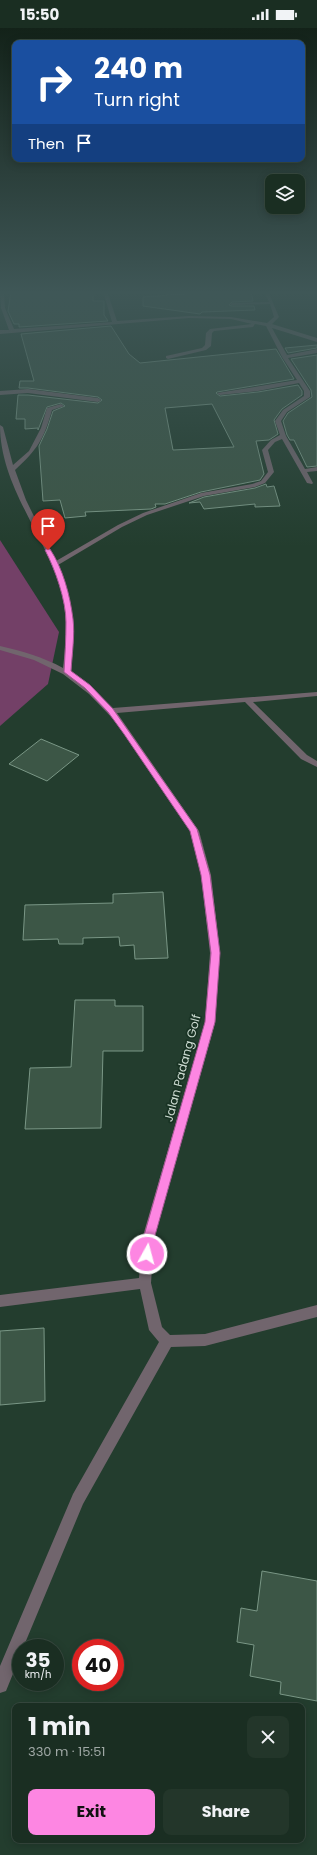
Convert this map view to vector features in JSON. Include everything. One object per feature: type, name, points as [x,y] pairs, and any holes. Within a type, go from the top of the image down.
[{"type":"street","points":[[298,376],[307,390],[307,397],[285,411],[278,421],[283,436],[310,483]]},
{"type":"street","points":[[220,392],[258,390],[301,381]]},
{"type":"street","points":[[0,393],[28,391],[98,400]]},
{"type":"street","points":[[12,470],[31,452],[44,428],[49,409],[62,406]]},
{"type":"street","points":[[0,427],[12,470],[34,523],[55,564],[62,582],[70,620],[67,672]]},
{"type":"street","points":[[55,564],[120,526],[145,514],[203,494],[235,489],[263,482],[271,472],[265,450],[273,441],[283,436]]},
{"type":"street","points":[[303,471],[317,469]]},
{"type":"street","name":"Jalan Padang Golf","points":[[0,648],[44,660],[67,672],[88,687],[110,710],[194,831],[206,875],[216,953],[210,1022],[148,1239],[145,1283],[156,1330],[167,1341]]},
{"type":"street","points":[[110,710],[317,694]]},
{"type":"street","points":[[246,700],[304,757],[317,764]]},
{"type":"street","points":[[0,1301],[145,1283]]},
{"type":"street","points":[[0,1685],[78,1499],[167,1341],[205,1340],[317,1311]]},
{"type":"shaded area","points":[[0,540],[59,632],[48,684],[0,726]]},
{"type":"building","points":[[33,376],[292,376],[294,379],[216,393],[220,396],[258,392],[298,385],[302,391],[302,395],[282,409],[274,420],[278,434],[269,440],[256,441],[264,474],[260,480],[201,492],[165,504],[155,504],[156,507],[151,509],[85,512],[86,516],[65,518],[60,500],[43,501],[39,446],[53,411],[65,406],[61,403],[47,407],[38,430],[38,428],[25,429],[25,419],[16,419],[18,395],[98,403],[102,400],[98,397],[19,388],[20,381],[34,381]],"holes":[[[212,404],[234,447],[173,450],[165,408]]]},
{"type":"building","points":[[302,376],[317,376],[317,466],[307,467],[294,440],[290,440],[287,435],[283,421],[288,413],[312,397],[311,390]]},
{"type":"building","points":[[266,484],[267,487],[274,486],[280,506],[255,507],[255,504],[204,509],[200,502],[189,503],[204,497],[255,488]]},
{"type":"building","points":[[41,739],[79,755],[47,781],[9,764]]},
{"type":"building","points":[[163,892],[168,958],[135,959],[134,945],[120,946],[119,937],[83,938],[83,944],[59,944],[58,939],[23,940],[25,905],[113,903],[113,894]]},
{"type":"building","points":[[75,1000],[115,1000],[115,1006],[143,1006],[143,1051],[103,1051],[101,1128],[25,1129],[30,1068],[71,1067]]},
{"type":"building","points":[[44,1328],[45,1401],[0,1405],[0,1331]]},
{"type":"building","points":[[262,1571],[317,1581],[317,1701],[280,1694],[281,1682],[250,1676],[254,1645],[237,1642],[241,1608],[257,1611]]},
{"type":"route","points":[[48,550],[62,582],[70,620],[67,672],[88,687],[110,710],[127,732],[194,831],[206,875],[216,953],[210,1022],[148,1239],[147,1254]]}]
